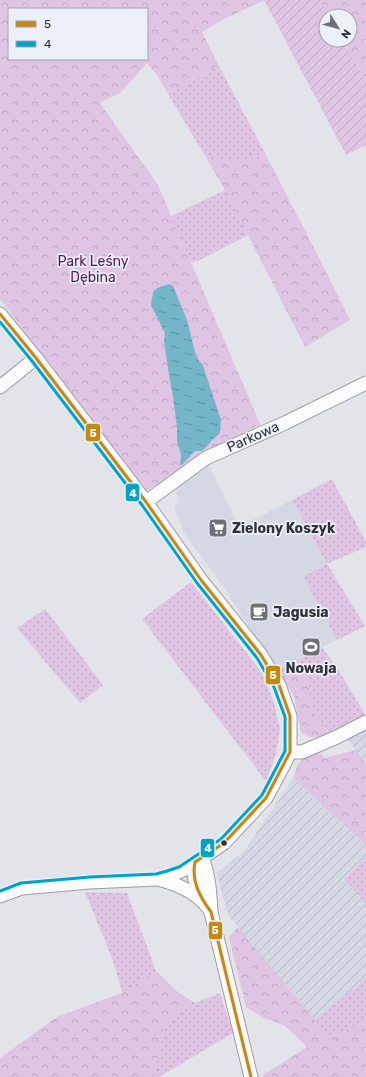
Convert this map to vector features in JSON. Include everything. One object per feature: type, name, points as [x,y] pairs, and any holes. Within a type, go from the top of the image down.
[{"type":"street","points":[[0,314],[36,358],[146,502],[202,580],[261,655],[279,685],[290,716],[290,752],[266,798],[224,843],[199,860],[181,871],[157,879],[90,882],[22,888],[0,896]]},
{"type":"street","points":[[0,387],[36,358]]},
{"type":"street","name":"Parkowa","points":[[146,502],[206,458],[285,423],[366,383]]},
{"type":"street","points":[[290,752],[302,752],[338,737],[366,722]]},
{"type":"street","points":[[199,860],[194,868],[193,874],[199,893],[211,912]]},
{"type":"street","points":[[199,860],[206,870],[210,891],[211,912],[251,1077]]},
{"type":"street","points":[[157,879],[175,884],[203,901]]},
{"type":"shaded area","points":[[209,465],[239,527],[292,500],[327,564],[303,577],[337,640],[278,670],[260,645],[223,586],[184,533],[174,506],[179,502],[177,495],[174,494],[186,480]]},
{"type":"shaded area","points":[[366,729],[366,764],[347,739]]},
{"type":"shaded area","points":[[293,778],[366,845],[366,856],[344,879],[366,903],[366,978],[315,1020],[228,915],[217,873],[245,850]]},
{"type":"green space","name":"Park Leśny Dębina","points":[[0,0],[265,0],[224,19],[202,32],[219,66],[168,94],[157,75],[147,63],[120,93],[100,103],[158,185],[260,424],[146,491],[0,299]]},
{"type":"green space","points":[[264,0],[320,0],[324,8],[318,8],[318,48],[347,48],[366,82],[366,145],[346,155]]},
{"type":"green space","points":[[320,0],[366,0],[366,81],[347,48],[358,48],[358,8],[324,8]]},
{"type":"green space","points":[[219,66],[266,155],[236,161],[205,156],[168,94]]},
{"type":"green space","points":[[266,155],[350,320],[305,347],[225,190],[205,156],[236,161]]},
{"type":"green space","points":[[225,190],[248,235],[198,261],[191,262],[171,216]]},
{"type":"green space","points":[[332,479],[366,542],[366,547],[327,564],[292,500]]},
{"type":"green space","points":[[327,564],[365,626],[337,640],[303,577]]},
{"type":"green space","points":[[191,582],[262,673],[274,703],[280,728],[276,754],[266,781],[142,619]]},
{"type":"green space","points":[[45,609],[103,685],[80,703],[17,628]]},
{"type":"green space","points":[[322,647],[339,671],[366,716],[324,736],[328,731],[311,709],[309,689],[303,667],[295,661]]},
{"type":"green space","points":[[294,661],[303,667],[309,689],[311,708],[328,732],[324,736],[309,737],[301,732],[294,696],[278,670]]},
{"type":"green space","points":[[356,750],[366,764],[366,845],[293,778],[298,764],[307,755],[320,753],[325,758]]},
{"type":"green space","points":[[366,856],[366,903],[344,879]]},
{"type":"green space","points":[[85,892],[127,893],[156,971],[122,993],[114,963]]},
{"type":"green space","points":[[238,927],[315,1020],[327,1038],[366,1021],[366,1077],[264,1077],[263,1075],[307,1047],[285,1026],[264,1018],[246,1007],[229,937]]},
{"type":"green space","points":[[156,971],[179,993],[195,1003],[184,1010],[164,1029],[154,1077],[0,1077],[0,1058],[57,1017],[122,993]]},
{"type":"green space","points":[[366,978],[366,1021],[327,1039],[315,1020]]},
{"type":"green space","points":[[220,993],[233,1033],[159,1077],[154,1077],[164,1029],[184,1010],[195,1003]]},
{"type":"water","points":[[169,284],[173,286],[187,320],[196,356],[203,366],[221,420],[219,434],[202,451],[195,451],[183,464],[180,465],[181,455],[177,441],[177,427],[164,341],[165,333],[151,305],[153,292],[157,288]]},
{"type":"transit line","name":"5","points":[[0,314],[36,358],[146,502],[201,580],[261,655],[279,685],[290,716],[290,752],[266,798],[224,843],[195,862],[194,869],[197,888],[203,901],[211,912],[251,1077]]},
{"type":"transit line","name":"4","points":[[0,322],[32,361],[142,505],[197,583],[257,658],[274,687],[285,717],[285,751],[262,795],[221,839],[179,867],[156,874],[90,877],[21,883],[0,891]]},
{"type":"place","name":"Zielony Koszyk","points":[[218,528]]},
{"type":"place","name":"Jagusia","points":[[259,612]]},
{"type":"place","name":"Nowaja","points":[[311,647]]}]
